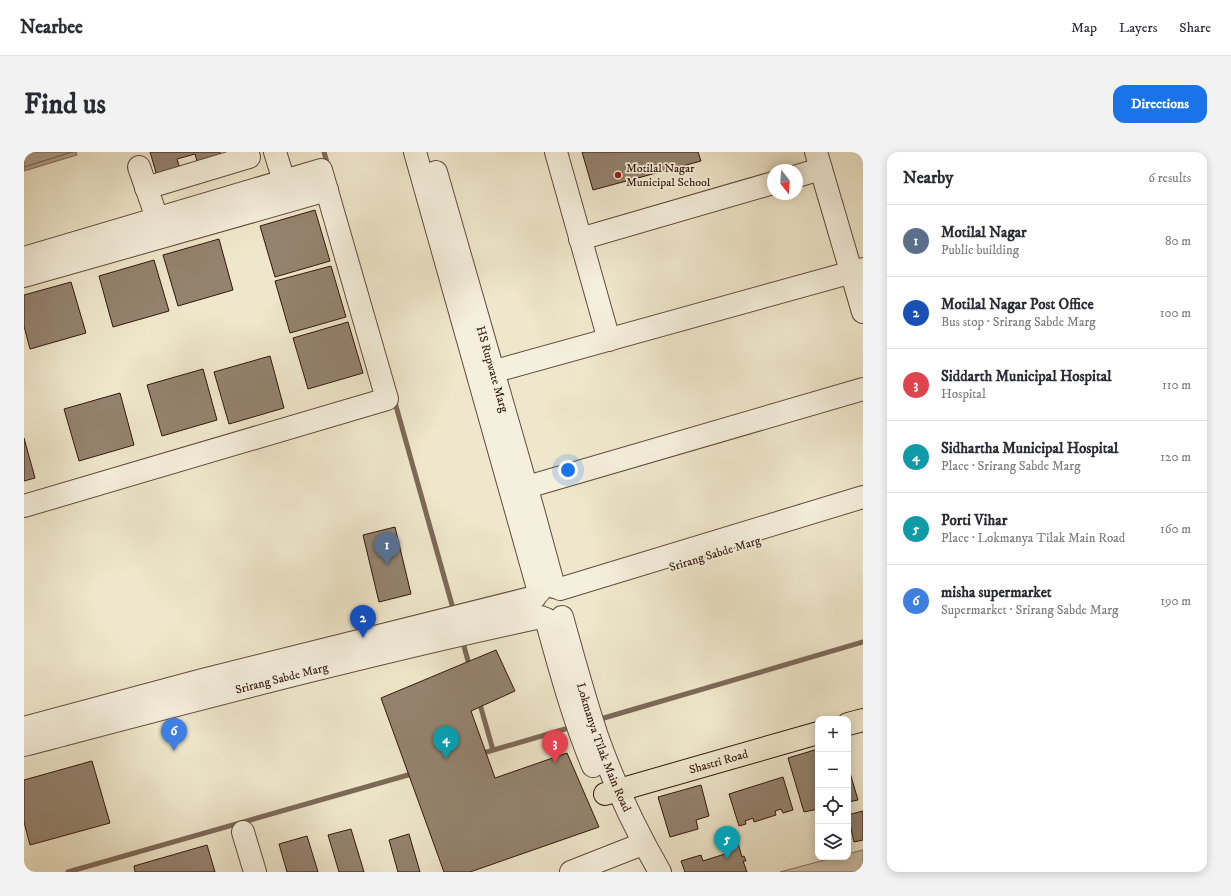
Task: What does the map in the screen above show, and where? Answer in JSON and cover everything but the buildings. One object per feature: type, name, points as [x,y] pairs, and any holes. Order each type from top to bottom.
[{"type":"main road","points":[[851,723],[863,720]]},
{"type":"main road","name":"Shastri Road","points":[[611,792],[815,734]]},
{"type":"street","points":[[275,152],[284,181]]},
{"type":"street","points":[[415,152],[486,374],[525,512]]},
{"type":"street","name":"HS Rupwate Marg","points":[[430,152],[486,374],[527,487],[525,512],[550,602]]},
{"type":"street","points":[[556,152],[608,340]]},
{"type":"street","points":[[146,188],[248,155],[258,188]]},
{"type":"street","points":[[803,172],[819,161],[857,271],[863,312]]},
{"type":"street","points":[[139,167],[157,218]]},
{"type":"street","points":[[24,258],[92,247],[232,206],[258,188],[321,170],[386,398],[24,506]]},
{"type":"street","points":[[580,239],[767,185]]},
{"type":"street","points":[[24,276],[157,218],[327,190]]},
{"type":"street","points":[[486,374],[857,271]]},
{"type":"street","points":[[527,487],[863,389]]},
{"type":"street","points":[[612,579],[863,498]]},
{"type":"street","name":"Srirang Sabde Marg","points":[[24,745],[144,705],[550,602],[612,579],[863,510]]},
{"type":"street","name":"Lokmanya Tilak Main Road","points":[[550,602],[590,739],[611,792],[638,846],[647,872]]},
{"type":"street","points":[[24,728],[144,705]]},
{"type":"street","points":[[243,832],[255,872]]},
{"type":"street","points":[[571,872],[638,846]]},
{"type":"street","name":"Lokmanya Tilak Main Road","points":[[638,846],[660,872]]},
{"type":"shaded area","points":[[863,850],[863,871],[780,872],[825,860],[851,860],[851,853]]},
{"type":"water","points":[[24,152],[76,152],[77,155],[24,171]]},
{"type":"waterway","points":[[324,152],[328,166]]},
{"type":"waterway","points":[[394,399],[454,612]]},
{"type":"waterway","points":[[462,639],[470,668]]},
{"type":"waterway","points":[[597,720],[863,642]]},
{"type":"waterway","points":[[479,701],[493,750]]},
{"type":"waterway","points":[[480,754],[572,727]]},
{"type":"waterway","points":[[68,872],[415,773]]},
{"type":"place","name":"Motilal Nagar Municipal School","points":[[618,175]]},
{"type":"place","name":"Motilal Nagar","points":[[387,565]]},
{"type":"place","name":"Motilal Nagar Post Office","points":[[363,638]]},
{"type":"place","name":"misha supermarket","points":[[174,751]]},
{"type":"place","name":"Sidhartha Municipal Hospital","points":[[446,759]]},
{"type":"place","name":"Siddarth Municipal Hospital","points":[[555,763]]},
{"type":"place","name":"Porti Vihar","points":[[727,859]]}]
